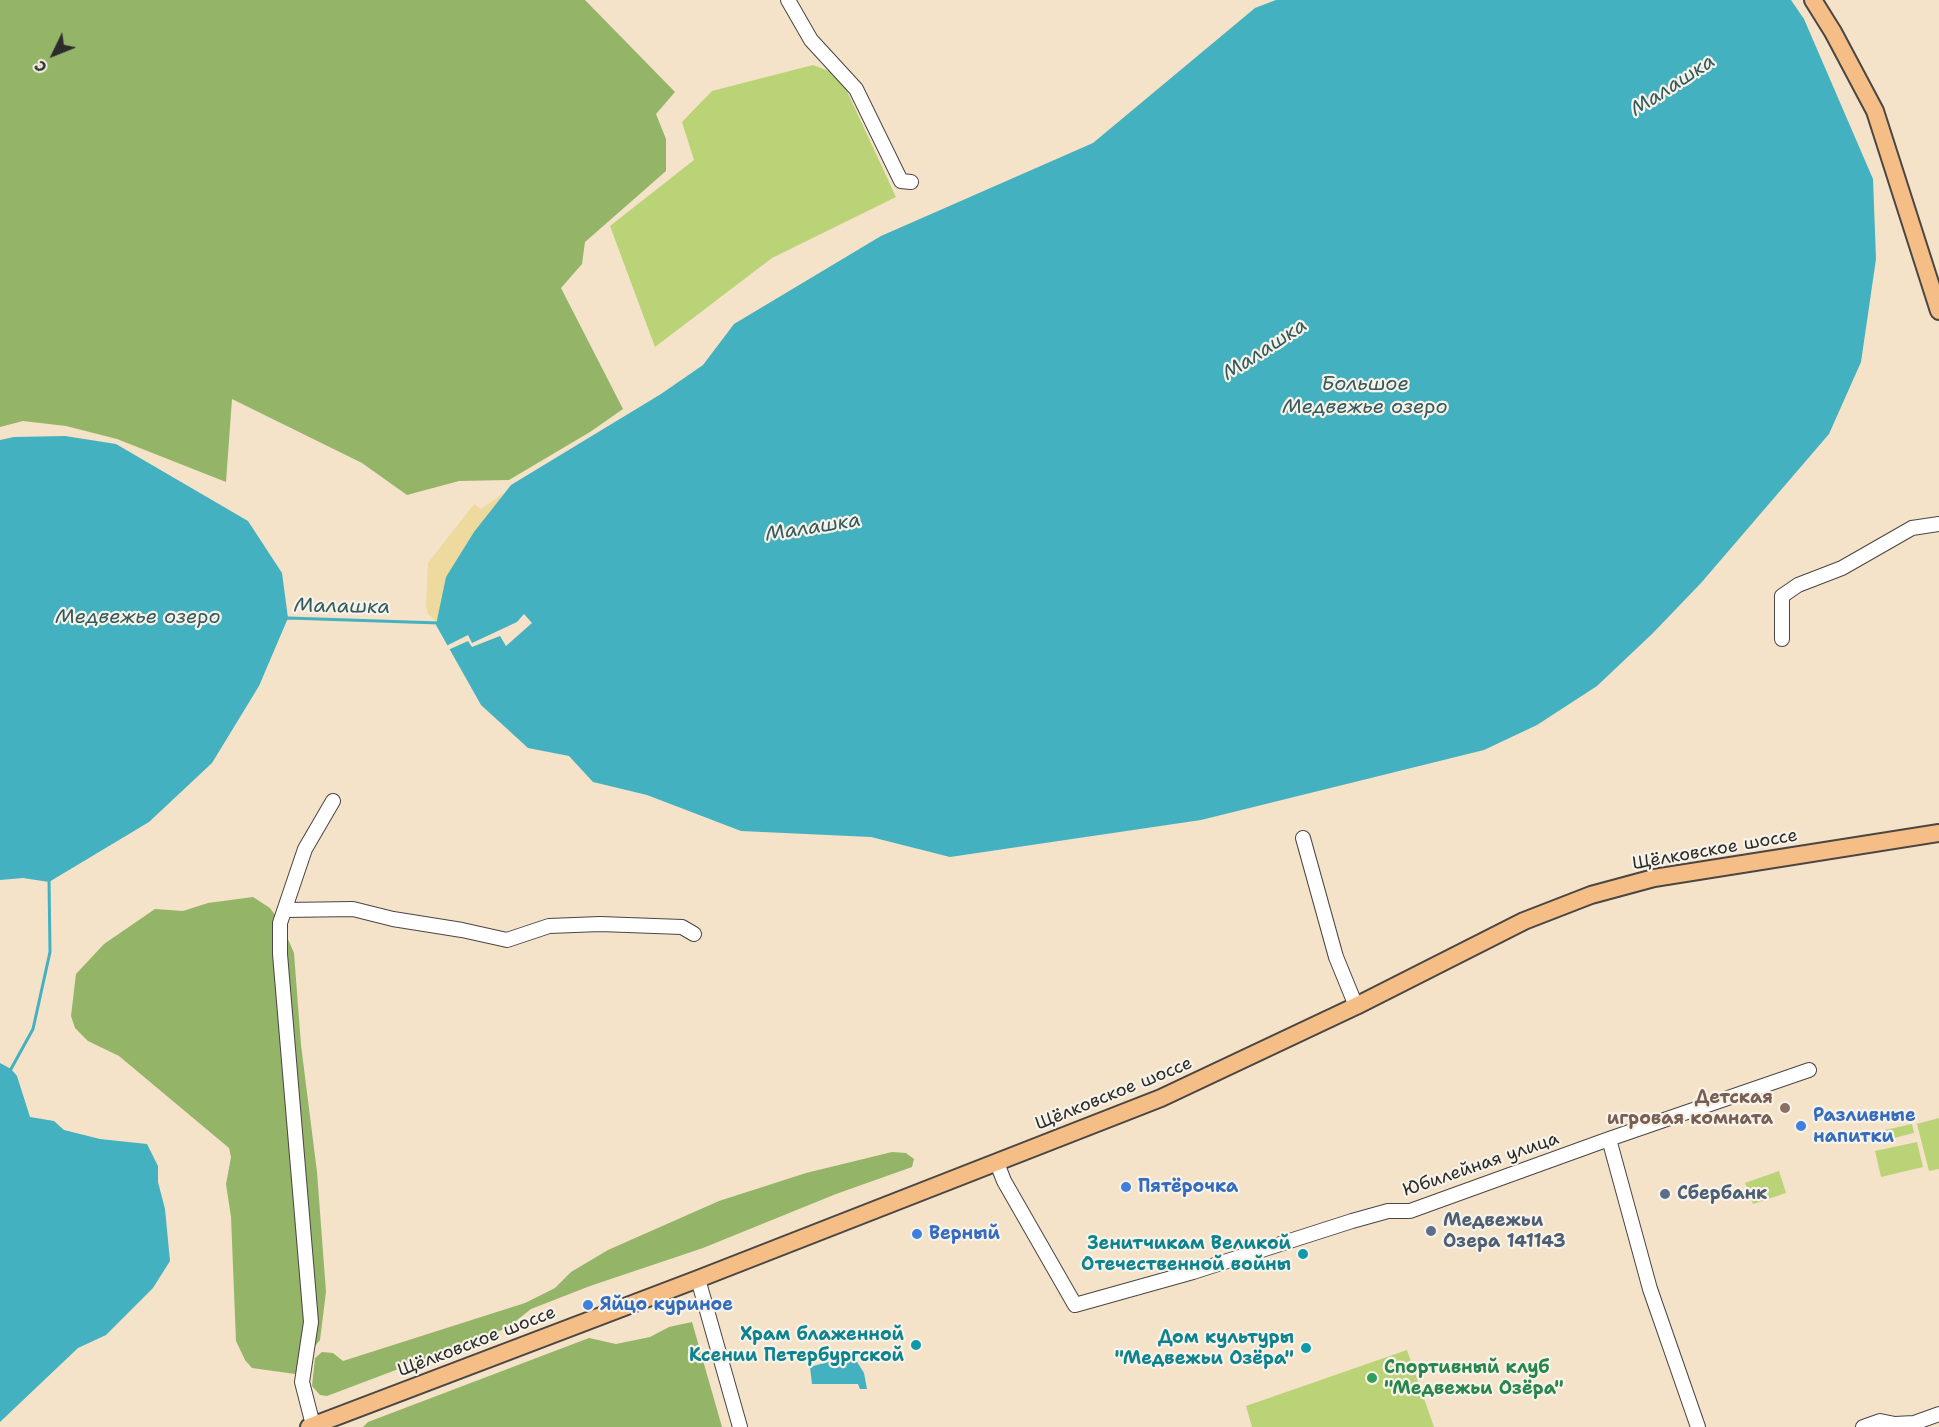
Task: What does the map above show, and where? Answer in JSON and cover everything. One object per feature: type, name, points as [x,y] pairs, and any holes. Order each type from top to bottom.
[{"type":"main road","points":[[1813,0],[1833,32],[1875,111],[1939,311]]},
{"type":"main road","name":"Щёлковское шоссе","points":[[311,1426],[698,1279],[1161,1098],[1356,1006],[1524,921],[1591,895],[1654,878],[1939,833]]},
{"type":"street","points":[[788,0],[811,40],[856,89],[901,181],[910,182]]},
{"type":"street","points":[[1782,639],[1782,596],[1798,585],[1842,568],[1912,528],[1939,524]]},
{"type":"street","points":[[311,1426],[302,1382],[311,1322],[280,954],[280,923],[305,849],[333,801]]},
{"type":"street","points":[[1304,838],[1336,957],[1356,1006]]},
{"type":"street","points":[[286,910],[353,909],[393,920],[462,930],[507,940],[549,926],[590,924],[682,927],[694,934]]},
{"type":"street","name":"Юбилейная улица","points":[[997,1163],[1004,1181],[1075,1305],[1193,1272],[1361,1218],[1388,1211],[1410,1211],[1809,1070]]},
{"type":"street","points":[[1609,1139],[1650,1289],[1698,1427]]},
{"type":"street","points":[[698,1279],[740,1427]]},
{"type":"street","points":[[1863,1427],[1880,1421],[1894,1424],[1914,1423],[1939,1414]]},
{"type":"green space","points":[[0,0],[585,0],[675,92],[656,114],[666,139],[666,171],[585,242],[582,264],[561,288],[623,409],[590,432],[509,480],[459,481],[407,495],[362,463],[232,399],[226,482],[117,439],[66,426],[23,421],[0,427]]},
{"type":"green space","points":[[813,65],[834,73],[845,87],[896,197],[772,258],[655,347],[610,226],[694,160],[682,122],[712,91]]},
{"type":"green space","points":[[253,897],[270,908],[281,923],[294,953],[301,1045],[317,1172],[326,1292],[320,1340],[303,1367],[295,1374],[252,1368],[245,1360],[236,1341],[231,1217],[226,1184],[231,1157],[229,1148],[119,1056],[88,1041],[75,1028],[71,1016],[76,974],[104,944],[155,909],[183,911],[208,903]]},
{"type":"green space","points":[[1939,1118],[1939,1169],[1929,1171],[1917,1124]]},
{"type":"green space","points":[[1912,1124],[1914,1133],[1874,1143],[1871,1133]]},
{"type":"green space","points":[[1917,1142],[1923,1167],[1881,1177],[1875,1151]]},
{"type":"green space","points":[[892,1152],[906,1153],[914,1159],[912,1167],[836,1194],[703,1248],[590,1286],[531,1309],[507,1328],[327,1396],[320,1395],[312,1386],[315,1358],[322,1352],[333,1353],[343,1361],[525,1303],[555,1288],[571,1272],[608,1250],[719,1201],[806,1173]]},
{"type":"green space","points":[[1779,1171],[1786,1193],[1753,1204],[1745,1183]]},
{"type":"green space","points":[[692,1322],[722,1427],[363,1427],[368,1422],[589,1338],[616,1344],[650,1337],[669,1327]]},
{"type":"green space","name":"Спортивный клуб \"Медвежьи Озёра\"","points":[[1407,1350],[1434,1427],[1252,1427],[1246,1406]]},
{"type":"sand","points":[[505,492],[474,537],[439,624],[428,614],[426,606],[428,563],[474,504],[481,509]]},
{"type":"water","name":"Большое Медвежье озеро","points":[[1276,0],[1791,0],[1804,19],[1873,179],[1876,259],[1861,362],[1829,434],[1701,583],[1597,686],[1537,725],[1484,750],[1201,820],[950,857],[871,837],[741,831],[647,795],[593,782],[569,756],[528,748],[481,705],[436,625],[446,577],[474,532],[511,485],[661,394],[703,365],[734,324],[881,236],[1093,143],[1255,8]]},
{"type":"water","name":"Медвежье озеро","points":[[65,436],[116,444],[248,521],[282,573],[288,618],[259,686],[212,763],[149,822],[49,882],[23,878],[0,880],[0,440],[14,437]]},
{"type":"water","points":[[0,1063],[11,1069],[17,1076],[30,1117],[54,1121],[64,1130],[100,1139],[147,1144],[158,1166],[158,1182],[165,1209],[170,1261],[153,1288],[106,1335],[78,1348],[0,1422]]},
{"type":"water","points":[[856,1360],[864,1373],[867,1389],[860,1389],[858,1384],[812,1384],[810,1367],[831,1361]]},
{"type":"pier","points":[[524,614],[532,623],[506,646],[500,636],[472,647],[468,641],[448,650],[450,657],[441,640],[446,646],[468,635],[472,643],[517,622]]},
{"type":"waterway","name":"Малашка","points":[[284,620],[288,618],[439,623]]},
{"type":"waterway","name":"Малашка","points":[[11,1069],[33,1029],[50,952],[49,880]]},
{"type":"place","name":"Детская игровая комната","points":[[1785,1108]]},
{"type":"place","name":"Разливные напитки","points":[[1801,1126]]},
{"type":"place","name":"Пятёрочка","points":[[1126,1187]]},
{"type":"place","name":"Сбербанк","points":[[1665,1194]]},
{"type":"place","name":"Медвежьи Озера 141143","points":[[1431,1231]]},
{"type":"place","name":"Верный","points":[[917,1234]]},
{"type":"place","name":"Зенитчикам Великой Отечественной войны","points":[[1303,1254]]},
{"type":"place","name":"Яйцо куриное","points":[[588,1305]]},
{"type":"place","name":"Храм блаженной Ксении Петербургской","points":[[916,1345]]},
{"type":"place","name":"Дом культуры \"Медвежьи Озёра\"","points":[[1306,1348]]},
{"type":"place","name":"Спортивный клуб \"Медвежьи Озёра\"","points":[[1372,1378]]}]
